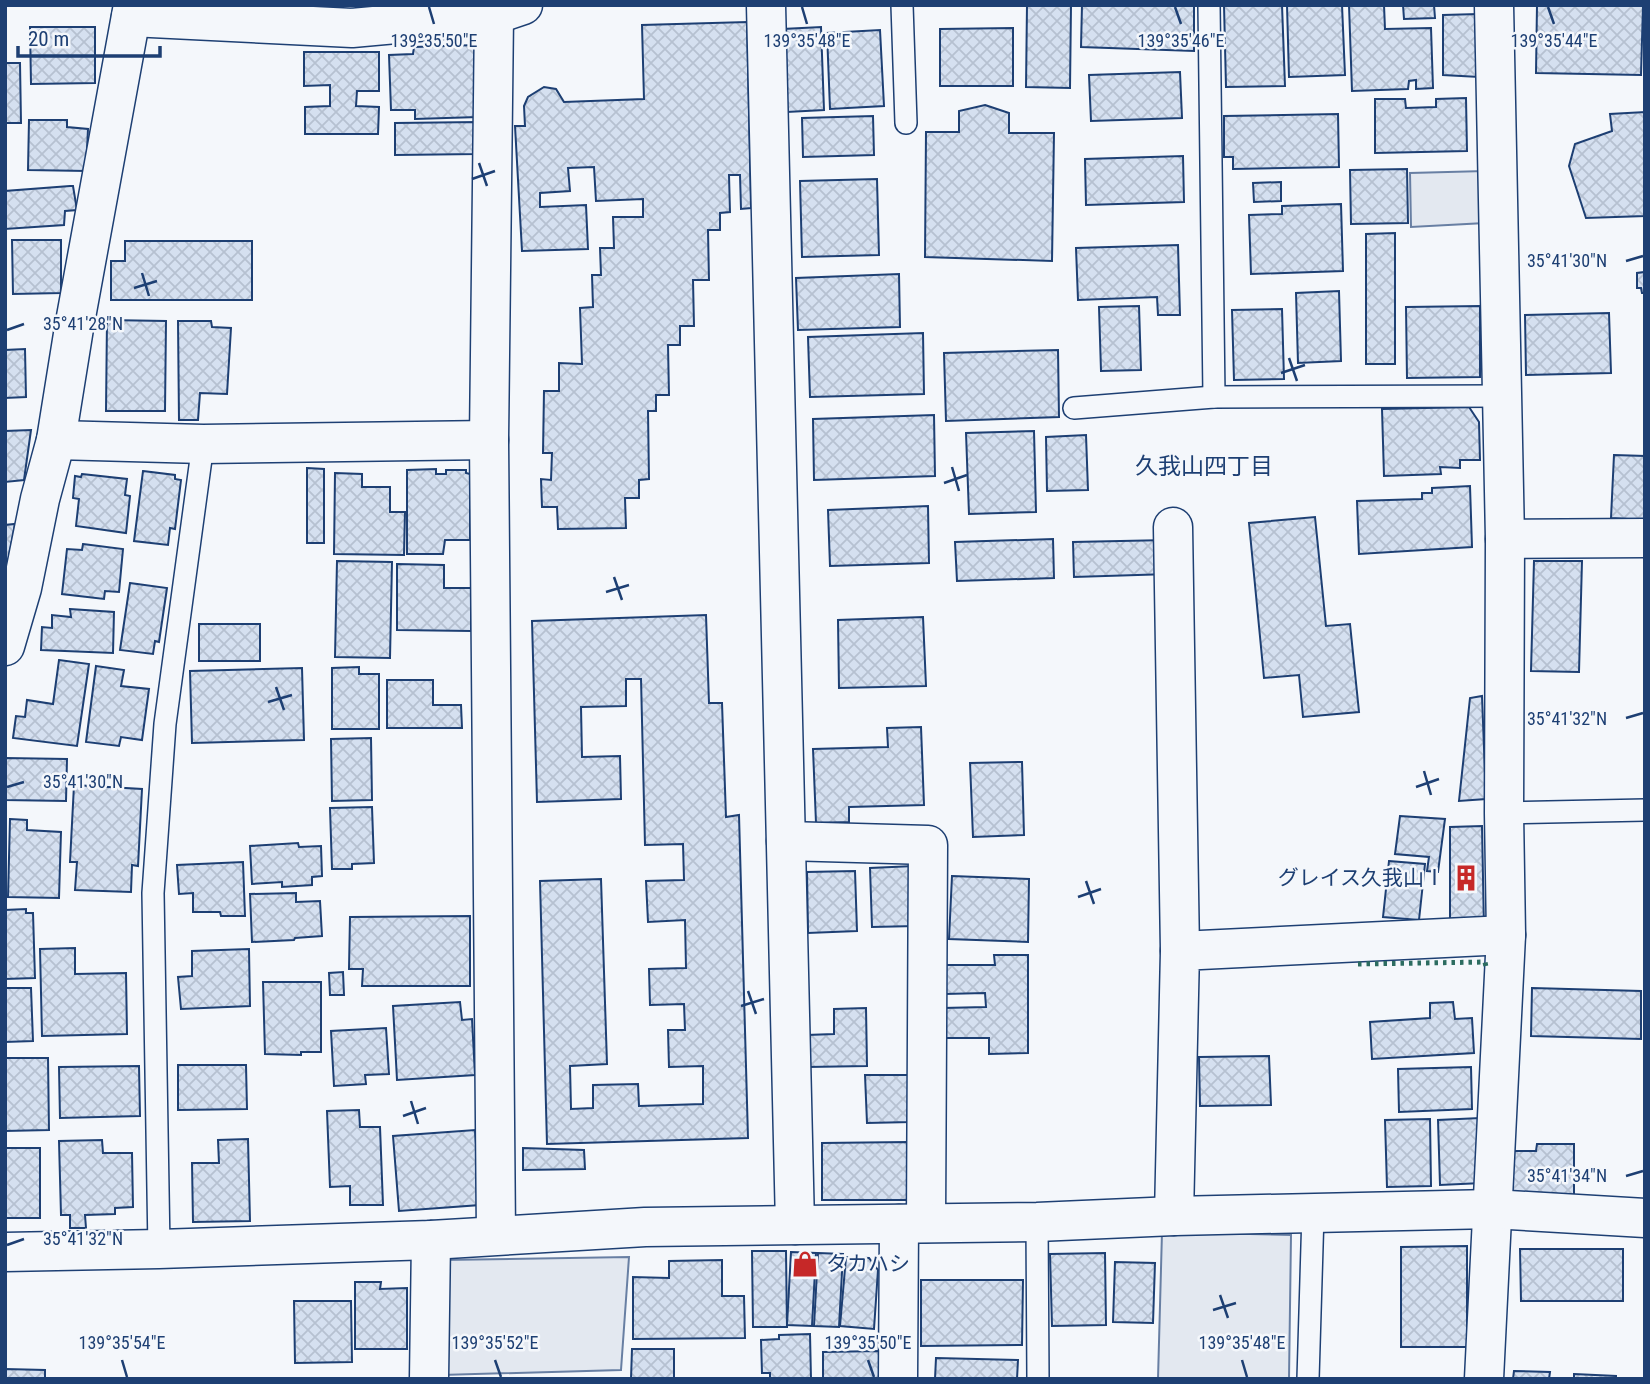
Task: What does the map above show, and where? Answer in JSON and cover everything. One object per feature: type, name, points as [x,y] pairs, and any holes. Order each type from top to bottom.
[{"type":"street","points":[[766,5],[795,1225]]},
{"type":"street","points":[[1484,1379],[1506,935],[1505,539],[1494,5]]},
{"type":"street","points":[[5,646],[22,588],[23,500],[56,440],[132,11],[352,28],[509,10],[489,440],[496,1235]]},
{"type":"street","points":[[56,440],[203,444],[489,440]]},
{"type":"street","points":[[1173,527],[1180,951],[1174,1216]]},
{"type":"street","points":[[1505,539],[1645,538]]},
{"type":"street","points":[[786,841],[928,845],[913,1224],[898,1379]]},
{"type":"street","points":[[1180,951],[1506,935]]},
{"type":"street","points":[[5,1252],[430,1240],[645,1227],[1037,1222],[1492,1209],[1645,1218]]},
{"type":"street","points":[[429,1379],[430,1240]]},
{"type":"lane","points":[[902,5],[906,123]]},
{"type":"lane","points":[[1209,5],[1214,397]]},
{"type":"lane","points":[[1074,408],[1214,397],[1503,396]]},
{"type":"lane","points":[[159,1249],[152,893],[166,724],[203,444]]},
{"type":"lane","points":[[1504,813],[1645,810]]},
{"type":"lane","points":[[1308,1379],[1312,1213]]},
{"type":"lane","points":[[1037,1222],[1038,1379]]},
{"type":"shaded area","points":[[1485,171],[1485,223],[1411,227],[1410,173]]},
{"type":"shaded area","points":[[1162,1232],[1291,1235],[1289,1379],[1158,1379]]},
{"type":"shaded area","points":[[629,1257],[621,1370],[441,1375],[442,1260]]},
{"type":"building","points":[[1027,5],[1071,5],[1070,88],[1026,87]]},
{"type":"building","points":[[1082,5],[1194,5],[1194,51],[1081,47]]},
{"type":"building","points":[[1224,5],[1282,5],[1285,86],[1226,87]]},
{"type":"building","points":[[1287,5],[1342,5],[1345,75],[1289,77]]},
{"type":"building","points":[[1349,5],[1384,5],[1385,29],[1431,28],[1433,88],[1416,89],[1416,80],[1409,81],[1408,89],[1352,91]]},
{"type":"building","points":[[1403,5],[1434,5],[1435,18],[1404,19]]},
{"type":"building","points":[[1537,5],[1643,6],[1641,75],[1536,73]]},
{"type":"building","points":[[1478,14],[1479,77],[1443,75],[1443,15]]},
{"type":"building","points":[[747,22],[751,208],[741,209],[740,175],[729,175],[730,212],[720,213],[720,230],[708,230],[709,280],[693,280],[694,326],[680,326],[680,345],[668,345],[669,395],[656,395],[656,411],[648,411],[649,479],[639,480],[639,498],[625,498],[626,528],[558,529],[557,507],[542,507],[541,479],[551,480],[552,453],[543,453],[544,391],[559,391],[559,363],[582,364],[580,308],[593,307],[592,275],[601,275],[600,248],[614,248],[613,217],[643,217],[643,199],[596,201],[594,167],[568,168],[570,191],[540,193],[540,207],[586,205],[588,249],[522,251],[515,126],[525,126],[524,106],[528,97],[544,87],[556,89],[564,102],[644,99],[642,25]]},
{"type":"building","points":[[30,27],[95,27],[95,83],[31,84]]},
{"type":"building","points":[[821,27],[824,110],[787,112],[783,29]]},
{"type":"building","points":[[1013,28],[1013,86],[940,86],[940,29]]},
{"type":"building","points":[[880,30],[884,106],[830,109],[827,33]]},
{"type":"building","points":[[476,45],[478,117],[415,119],[415,110],[391,110],[389,55],[413,54],[414,47]]},
{"type":"building","points":[[304,52],[379,52],[379,91],[357,91],[356,106],[379,107],[378,134],[305,134],[305,107],[330,106],[330,85],[304,86]]},
{"type":"building","points":[[5,63],[20,63],[21,123],[5,123]]},
{"type":"building","points":[[1180,72],[1182,118],[1091,121],[1089,75]]},
{"type":"building","points":[[1466,98],[1467,151],[1375,153],[1375,99],[1405,99],[1406,108],[1436,107],[1436,99]]},
{"type":"building","points":[[985,105],[1009,113],[1009,133],[1054,133],[1052,261],[925,257],[926,132],[959,132],[959,111]]},
{"type":"building","points":[[1645,112],[1645,216],[1586,218],[1569,166],[1575,144],[1612,131],[1610,114]]},
{"type":"building","points":[[1338,114],[1339,167],[1233,169],[1233,157],[1224,157],[1224,116]]},
{"type":"building","points":[[873,116],[874,155],[803,157],[802,118]]},
{"type":"building","points":[[29,120],[67,120],[67,127],[88,129],[86,171],[28,170]]},
{"type":"building","points":[[478,122],[478,154],[395,155],[395,123]]},
{"type":"building","points":[[1183,156],[1184,202],[1086,205],[1085,159]]},
{"type":"building","points":[[1407,169],[1408,223],[1351,224],[1350,170]]},
{"type":"building","points":[[877,179],[879,255],[802,257],[800,181]]},
{"type":"building","points":[[1281,182],[1281,201],[1254,202],[1253,183]]},
{"type":"building","points":[[73,186],[77,210],[65,211],[64,225],[5,229],[5,191]]},
{"type":"building","points":[[1341,204],[1343,271],[1251,274],[1249,215],[1282,214],[1282,206]]},
{"type":"building","points":[[1395,233],[1395,364],[1366,364],[1366,234]]},
{"type":"building","points":[[12,240],[61,240],[61,293],[13,294]]},
{"type":"building","points":[[125,241],[252,241],[252,300],[111,300],[111,261],[125,261]]},
{"type":"building","points":[[1178,245],[1180,315],[1158,315],[1157,297],[1078,300],[1076,248]]},
{"type":"building","points":[[1645,272],[1645,293],[1642,293],[1641,288],[1637,288],[1637,273]]},
{"type":"building","points":[[899,274],[900,327],[798,330],[796,278]]},
{"type":"building","points":[[1339,291],[1341,361],[1298,363],[1296,293]]},
{"type":"building","points":[[1139,306],[1141,370],[1101,371],[1099,307]]},
{"type":"building","points":[[1480,306],[1480,377],[1407,378],[1406,307]]},
{"type":"building","points":[[1282,309],[1284,379],[1234,380],[1232,310]]},
{"type":"building","points":[[1609,313],[1611,373],[1526,375],[1525,315]]},
{"type":"building","points":[[107,320],[166,321],[165,411],[106,411]]},
{"type":"building","points":[[178,321],[211,321],[212,327],[231,328],[227,394],[200,393],[198,420],[179,420]]},
{"type":"building","points":[[923,333],[924,394],[810,397],[808,337]]},
{"type":"building","points":[[25,349],[26,397],[5,398],[5,350]]},
{"type":"building","points":[[1058,350],[1059,417],[946,421],[944,353]]},
{"type":"building","points":[[1469,407],[1479,422],[1480,460],[1460,460],[1460,468],[1440,467],[1441,474],[1384,476],[1382,409]]},
{"type":"building","points":[[934,415],[935,476],[814,480],[813,419]]},
{"type":"building","points":[[31,430],[24,480],[5,482],[5,431]]},
{"type":"building","points":[[1034,431],[1036,512],[969,514],[966,433]]},
{"type":"building","points":[[1086,435],[1088,490],[1047,491],[1046,437]]},
{"type":"building","points":[[1614,455],[1645,456],[1645,520],[1611,518]]},
{"type":"building","points":[[307,468],[324,469],[324,543],[307,543]]},
{"type":"building","points":[[436,469],[436,474],[446,474],[446,470],[466,470],[466,473],[470,474],[470,540],[445,540],[443,554],[407,554],[407,470]]},
{"type":"building","points":[[143,471],[175,475],[175,479],[181,480],[175,529],[170,528],[168,545],[134,541]]},
{"type":"building","points":[[335,473],[362,474],[362,487],[390,487],[390,512],[405,512],[404,555],[334,554]]},
{"type":"building","points":[[82,474],[127,479],[125,495],[130,496],[126,533],[76,526],[79,499],[73,498],[75,476],[81,477]]},
{"type":"building","points":[[1470,486],[1472,547],[1359,554],[1357,501],[1422,499],[1422,493],[1432,493],[1432,488]]},
{"type":"building","points":[[928,506],[929,563],[830,566],[828,510]]},
{"type":"building","points":[[1315,517],[1326,626],[1350,624],[1359,712],[1303,717],[1299,675],[1264,678],[1249,523]]},
{"type":"building","points":[[15,524],[5,579],[5,525]]},
{"type":"building","points":[[1053,539],[1054,578],[957,581],[955,542]]},
{"type":"building","points":[[1168,540],[1169,574],[1074,577],[1073,542]]},
{"type":"building","points":[[83,544],[123,549],[119,592],[105,591],[104,599],[62,594],[67,549],[82,550]]},
{"type":"building","points":[[337,561],[392,562],[390,658],[335,657]]},
{"type":"building","points":[[1534,561],[1582,561],[1579,672],[1531,671]]},
{"type":"building","points":[[397,564],[444,565],[444,588],[471,588],[471,631],[397,630]]},
{"type":"building","points":[[130,583],[167,588],[159,642],[155,641],[153,654],[120,650]]},
{"type":"building","points":[[70,609],[114,612],[113,653],[41,650],[42,627],[52,628],[52,615],[71,617]]},
{"type":"building","points":[[706,615],[709,703],[722,703],[726,817],[739,815],[748,1138],[547,1144],[540,881],[601,879],[607,1064],[570,1066],[571,1109],[593,1108],[593,1085],[638,1084],[639,1106],[703,1104],[703,1066],[669,1067],[668,1030],[685,1030],[684,1004],[650,1005],[649,969],[686,968],[685,920],[648,922],[646,881],[684,880],[683,844],[645,845],[641,679],[626,679],[626,706],[581,707],[582,757],[620,756],[621,799],[537,802],[532,621]]},
{"type":"building","points":[[923,617],[926,686],[839,688],[838,620]]},
{"type":"building","points":[[199,624],[260,624],[260,661],[199,661]]},
{"type":"building","points":[[59,660],[89,664],[77,746],[13,738],[16,716],[25,717],[27,700],[53,704]]},
{"type":"building","points":[[96,666],[124,670],[121,686],[149,689],[142,740],[121,737],[119,746],[86,742]]},
{"type":"building","points":[[359,667],[359,674],[379,674],[379,729],[332,729],[332,668]]},
{"type":"building","points":[[302,668],[304,740],[192,743],[190,671]]},
{"type":"building","points":[[387,680],[433,680],[433,705],[461,705],[462,728],[387,728]]},
{"type":"building","points":[[1482,696],[1486,799],[1459,801],[1470,698]]},
{"type":"building","points":[[921,727],[924,805],[849,807],[849,822],[816,823],[813,749],[888,747],[887,728]]},
{"type":"building","points":[[371,738],[372,800],[332,801],[331,739]]},
{"type":"building","points":[[5,758],[67,759],[66,801],[5,800]]},
{"type":"building","points":[[1022,762],[1024,835],[973,837],[970,763]]},
{"type":"building","points":[[74,785],[142,789],[138,866],[132,865],[131,892],[75,890],[77,862],[70,862]]},
{"type":"building","points":[[372,807],[374,863],[352,864],[352,869],[332,869],[330,808]]},
{"type":"building","points":[[1400,816],[1445,819],[1438,872],[1427,871],[1429,857],[1395,854]]},
{"type":"building","points":[[10,819],[27,820],[27,830],[61,832],[59,898],[8,897]]},
{"type":"building","name":"グレイス久我山Ⅰ","points":[[1482,826],[1484,929],[1450,929],[1450,827]]},
{"type":"building","points":[[298,843],[299,847],[321,846],[322,876],[312,877],[312,885],[282,887],[282,882],[252,884],[250,846]]},
{"type":"building","points":[[1389,861],[1425,864],[1419,920],[1383,917]]},
{"type":"building","points":[[243,862],[245,916],[193,912],[193,893],[179,894],[177,865]]},
{"type":"building","points":[[914,866],[916,926],[872,927],[870,868]]},
{"type":"building","points":[[855,871],[857,931],[808,933],[807,872]]},
{"type":"building","points":[[952,876],[1029,879],[1028,942],[949,939]]},
{"type":"building","points":[[296,893],[296,902],[320,901],[322,936],[252,942],[250,894]]},
{"type":"building","points":[[26,909],[26,913],[33,913],[35,978],[5,979],[5,910]]},
{"type":"building","points":[[470,916],[470,986],[362,986],[363,969],[349,969],[350,917]]},
{"type":"building","points":[[75,948],[75,974],[126,973],[127,1034],[42,1036],[40,949]]},
{"type":"building","points":[[249,949],[250,1006],[181,1009],[178,977],[192,976],[192,951]]},
{"type":"building","points":[[994,955],[1028,955],[1028,1053],[989,1054],[989,1038],[943,1038],[943,1008],[986,1007],[985,993],[945,994],[945,965],[995,965]]},
{"type":"building","points":[[343,972],[344,995],[330,995],[329,973]]},
{"type":"building","points":[[263,982],[321,982],[321,1052],[301,1052],[301,1055],[265,1054]]},
{"type":"building","points":[[5,988],[31,988],[33,1041],[5,1042]]},
{"type":"building","points":[[1532,988],[1641,991],[1641,1039],[1531,1036]]},
{"type":"building","points":[[460,1002],[462,1020],[472,1019],[475,1075],[397,1080],[393,1006]]},
{"type":"building","points":[[1453,1002],[1455,1019],[1472,1018],[1474,1053],[1372,1059],[1370,1022],[1430,1018],[1430,1003]]},
{"type":"building","points":[[866,1008],[867,1066],[808,1067],[807,1035],[834,1034],[834,1009]]},
{"type":"building","points":[[386,1028],[389,1074],[365,1075],[366,1084],[334,1086],[331,1031]]},
{"type":"building","points":[[1269,1056],[1271,1105],[1200,1106],[1199,1057]]},
{"type":"building","points":[[5,1058],[48,1058],[49,1130],[5,1131]]},
{"type":"building","points":[[178,1065],[246,1065],[247,1109],[178,1110]]},
{"type":"building","points":[[139,1066],[140,1116],[60,1118],[59,1067]]},
{"type":"building","points":[[1471,1067],[1472,1109],[1399,1112],[1398,1069]]},
{"type":"building","points":[[865,1075],[910,1075],[911,1122],[867,1123]]},
{"type":"building","points":[[359,1110],[360,1127],[380,1127],[383,1205],[350,1205],[350,1186],[330,1187],[327,1111]]},
{"type":"building","points":[[1480,1118],[1482,1183],[1440,1185],[1438,1120]]},
{"type":"building","points":[[1430,1119],[1431,1186],[1387,1187],[1385,1120]]},
{"type":"building","points":[[475,1130],[480,1205],[399,1211],[393,1136]]},
{"type":"building","points":[[248,1139],[250,1221],[193,1222],[192,1163],[219,1163],[218,1140]]},
{"type":"building","points":[[102,1140],[103,1153],[132,1153],[133,1207],[115,1208],[115,1214],[85,1215],[86,1228],[70,1228],[70,1215],[61,1215],[59,1141]]},
{"type":"building","points":[[907,1142],[907,1200],[822,1200],[822,1143]]},
{"type":"building","points":[[1537,1144],[1574,1144],[1574,1200],[1512,1199],[1512,1151],[1536,1151]]},
{"type":"building","points":[[5,1148],[40,1148],[40,1218],[5,1218]]},
{"type":"building","points":[[523,1148],[584,1150],[585,1169],[523,1170]]},
{"type":"building","points":[[1467,1246],[1467,1347],[1401,1347],[1401,1247]]},
{"type":"building","points":[[1520,1249],[1623,1249],[1623,1301],[1521,1301]]},
{"type":"building","points":[[752,1251],[786,1251],[787,1327],[753,1327]]},
{"type":"building","points":[[791,1252],[816,1253],[812,1326],[787,1325]]},
{"type":"building","points":[[818,1253],[843,1254],[839,1327],[814,1326]]},
{"type":"building","points":[[1105,1253],[1106,1325],[1052,1326],[1050,1254]]},
{"type":"building","points":[[846,1257],[869,1258],[878,1270],[874,1329],[840,1326]]},
{"type":"building","points":[[722,1260],[722,1296],[744,1296],[745,1338],[633,1339],[633,1277],[669,1278],[669,1261]]},
{"type":"building","points":[[1115,1262],[1155,1263],[1153,1323],[1113,1322]]},
{"type":"building","points":[[921,1280],[1023,1280],[1022,1345],[921,1346]]},
{"type":"building","points":[[355,1282],[381,1282],[380,1289],[407,1288],[407,1349],[355,1349]]},
{"type":"building","points":[[294,1301],[351,1301],[352,1362],[295,1363]]},
{"type":"building","points":[[810,1334],[811,1379],[770,1379],[770,1373],[762,1373],[761,1340],[779,1339],[779,1335]]},
{"type":"building","points":[[632,1349],[674,1349],[674,1379],[631,1379]]},
{"type":"building","points":[[880,1351],[881,1379],[823,1379],[823,1352]]},
{"type":"building","points":[[936,1358],[1018,1360],[1017,1379],[935,1379]]},
{"type":"building","points":[[5,1369],[45,1370],[45,1379],[5,1379]]},
{"type":"building","points":[[1514,1371],[1550,1372],[1549,1379],[1513,1379]]},
{"type":"building","points":[[1574,1374],[1616,1376],[1616,1379],[1574,1379]]},
{"type":"hedge","points":[[1358,964],[1485,962],[1486,967]]},
{"type":"place","name":"グレイス久我山Ⅰ","points":[[1466,878]]},
{"type":"place","name":"タカハシ","points":[[805,1264]]},
{"type":"district","name":"久我山四丁目","points":[[1204,466]]}]
